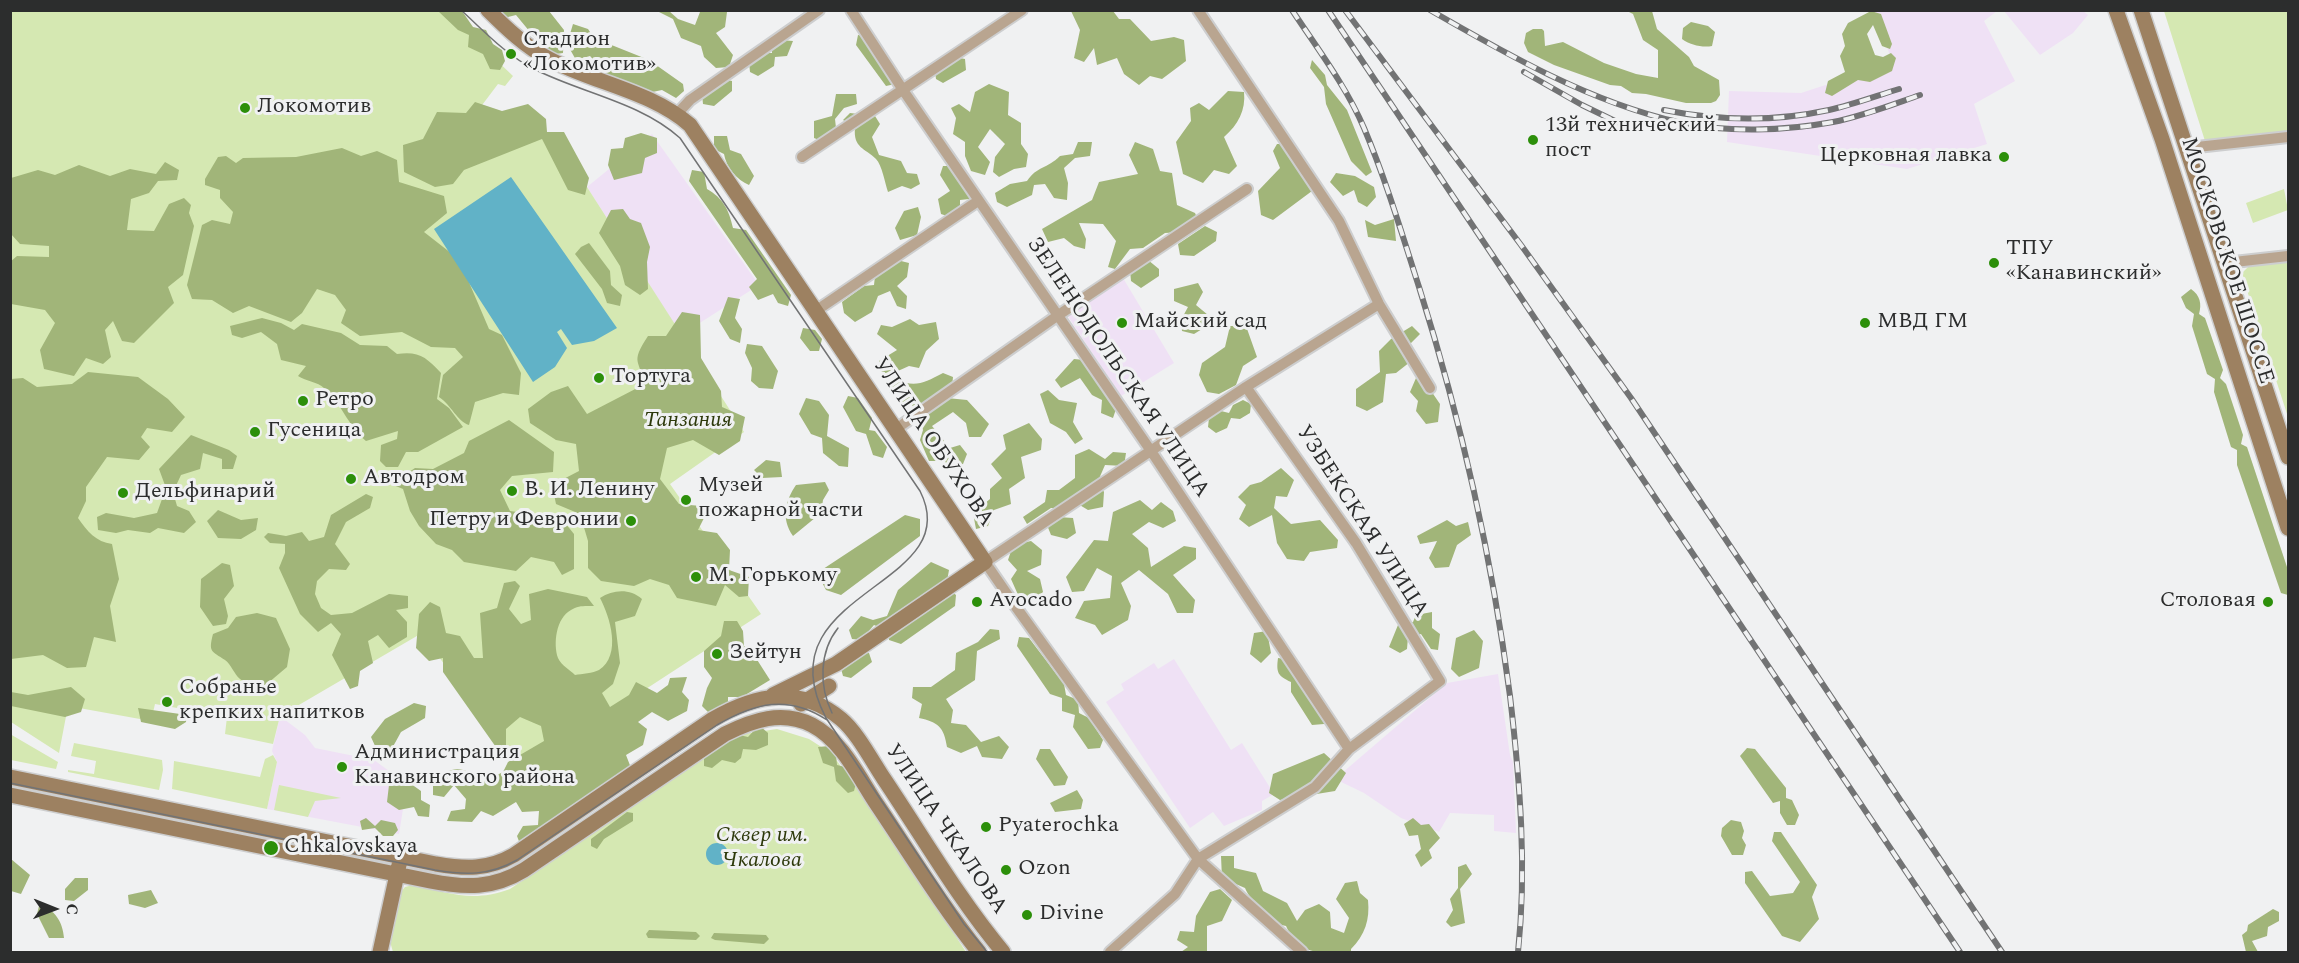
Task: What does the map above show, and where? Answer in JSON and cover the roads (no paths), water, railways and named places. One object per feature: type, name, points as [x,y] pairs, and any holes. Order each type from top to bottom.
[{"type":"main road","name":"УЛИЦА ОБУХОВА","points":[[488,10],[510,32],[548,59],[658,104],[677,114],[690,125],[986,562]]},
{"type":"main road","name":"МОСКОВСКОЕ ШОССЕ","points":[[2116,10],[2162,139],[2289,528]]},
{"type":"main road","name":"МОСКОВСКОЕ ШОССЕ","points":[[2141,10],[2289,457]]},
{"type":"main road","points":[[10,777],[401,857],[468,868],[490,866],[503,861],[713,719],[735,706],[769,696],[836,664],[986,562]]},
{"type":"main road","points":[[768,718],[808,701],[829,686],[836,664]]},
{"type":"main road","points":[[10,795],[457,886],[485,886],[512,878],[725,734],[756,720],[768,718],[791,718],[810,724],[807,678]]},
{"type":"main road","name":"УЛИЦА ЧКАЛОВА","points":[[829,686],[833,703],[848,726],[975,916],[1003,952]]},
{"type":"main road","points":[[769,696],[808,701],[848,726]]},
{"type":"main road","name":"УЛИЦА ЧКАЛОВА","points":[[810,724],[837,744],[949,912],[979,952]]},
{"type":"main road","points":[[160,825],[164,808]]},
{"type":"main road","points":[[191,832],[195,815]]},
{"type":"main road","points":[[380,952],[401,857]]},
{"type":"street","points":[[677,114],[690,100],[819,10]]},
{"type":"street","name":"ЗЕЛЕНОДОЛЬСКАЯ УЛИЦА","points":[[851,10],[978,201],[1151,451],[1349,749]]},
{"type":"street","points":[[802,158],[1022,10]]},
{"type":"street","points":[[1198,10],[1339,221],[1379,304],[1430,388]]},
{"type":"street","points":[[2188,148],[2289,137]]},
{"type":"street","points":[[896,429],[1057,316],[1247,189]]},
{"type":"street","points":[[817,310],[978,201]]},
{"type":"street","points":[[2225,263],[2289,256]]},
{"type":"street","points":[[986,562],[1246,387],[1379,304]]},
{"type":"street","name":"УЗБЕКСКАЯ УЛИЦА","points":[[1246,387],[1356,543],[1440,681],[1349,749]]},
{"type":"street","name":"УЛИЦА ОБУХОВА","points":[[986,562],[1198,859],[1302,952]]},
{"type":"street","points":[[1110,952],[1175,894],[1198,859],[1315,787],[1349,749]]},
{"type":"water","points":[[511,177],[617,328],[594,341],[572,345],[561,329],[557,332],[567,348],[555,367],[533,382],[434,229]]},
{"type":"water","points":[[717,843],[725,846],[728,854],[725,862],[717,865],[709,862],[706,854],[709,846]]},
{"type":"tram line","points":[[461,10],[514,57],[534,69],[647,115],[680,138],[920,491],[927,523],[917,549],[894,572],[839,616],[819,642],[813,675],[826,718],[964,924],[987,952]]},
{"type":"tram line","points":[[832,713],[825,692],[823,669],[827,648],[838,628]]},
{"type":"tram line","points":[[10,783],[435,870],[477,873],[497,869],[517,860],[731,717],[758,707],[785,704],[813,712],[827,720]]},
{"type":"railway","points":[[1292,10],[1349,97],[1372,148],[1419,287],[1462,438],[1494,593],[1514,728],[1522,856],[1518,952]]},
{"type":"railway","points":[[1328,10],[1960,952]]},
{"type":"railway","points":[[1345,10],[1521,245],[1631,398],[2002,952]]},
{"type":"railway","points":[[1430,10],[1489,44],[1581,90],[1645,113],[1697,126],[1756,130],[1814,125],[1855,117],[1920,95]]},
{"type":"railway","points":[[1524,72],[1617,122]]},
{"type":"railway","points":[[1664,110],[1726,118],[1788,117],[1838,108],[1899,89]]},
{"type":"place","name":"Стадион «Локомотив»","points":[[511,54]]},
{"type":"place","name":"Локомотив","points":[[245,108]]},
{"type":"place","name":"13й технический пост","points":[[1533,140]]},
{"type":"place","name":"Церковная лавка","points":[[2004,157]]},
{"type":"place","name":"ТПУ «Канавинский»","points":[[1994,263]]},
{"type":"place","name":"Майский сад","points":[[1122,323]]},
{"type":"place","name":"МВД ГМ","points":[[1865,323]]},
{"type":"place","name":"Тортуга","points":[[599,378]]},
{"type":"place","name":"Ретро","points":[[303,401]]},
{"type":"place","name":"Гусеница","points":[[255,432]]},
{"type":"place","name":"Автодром","points":[[351,479]]},
{"type":"place","name":"В. И. Ленину","points":[[512,491]]},
{"type":"place","name":"Дельфинарий","points":[[123,493]]},
{"type":"place","name":"Музей пожарной части","points":[[686,500]]},
{"type":"place","name":"Петру и Февронии","points":[[631,521]]},
{"type":"place","name":"М. Горькому","points":[[696,577]]},
{"type":"place","name":"Avocado","points":[[977,602]]},
{"type":"place","name":"Столовая","points":[[2268,602]]},
{"type":"place","name":"Зейтун","points":[[717,654]]},
{"type":"place","name":"Собранье крепких напитков","points":[[167,702]]},
{"type":"place","name":"Администрация Канавинского района","points":[[342,767]]},
{"type":"place","name":"Pyaterochka","points":[[986,827]]},
{"type":"place","name":"Chkalovskaya","points":[[271,848]]},
{"type":"place","name":"Ozon","points":[[1006,870]]},
{"type":"place","name":"Divine","points":[[1027,915]]},
{"type":"park label","name":"Танзания","points":[[688,422]]},
{"type":"park label","name":"Сквер им. Чкалова","points":[[762,850]]}]
